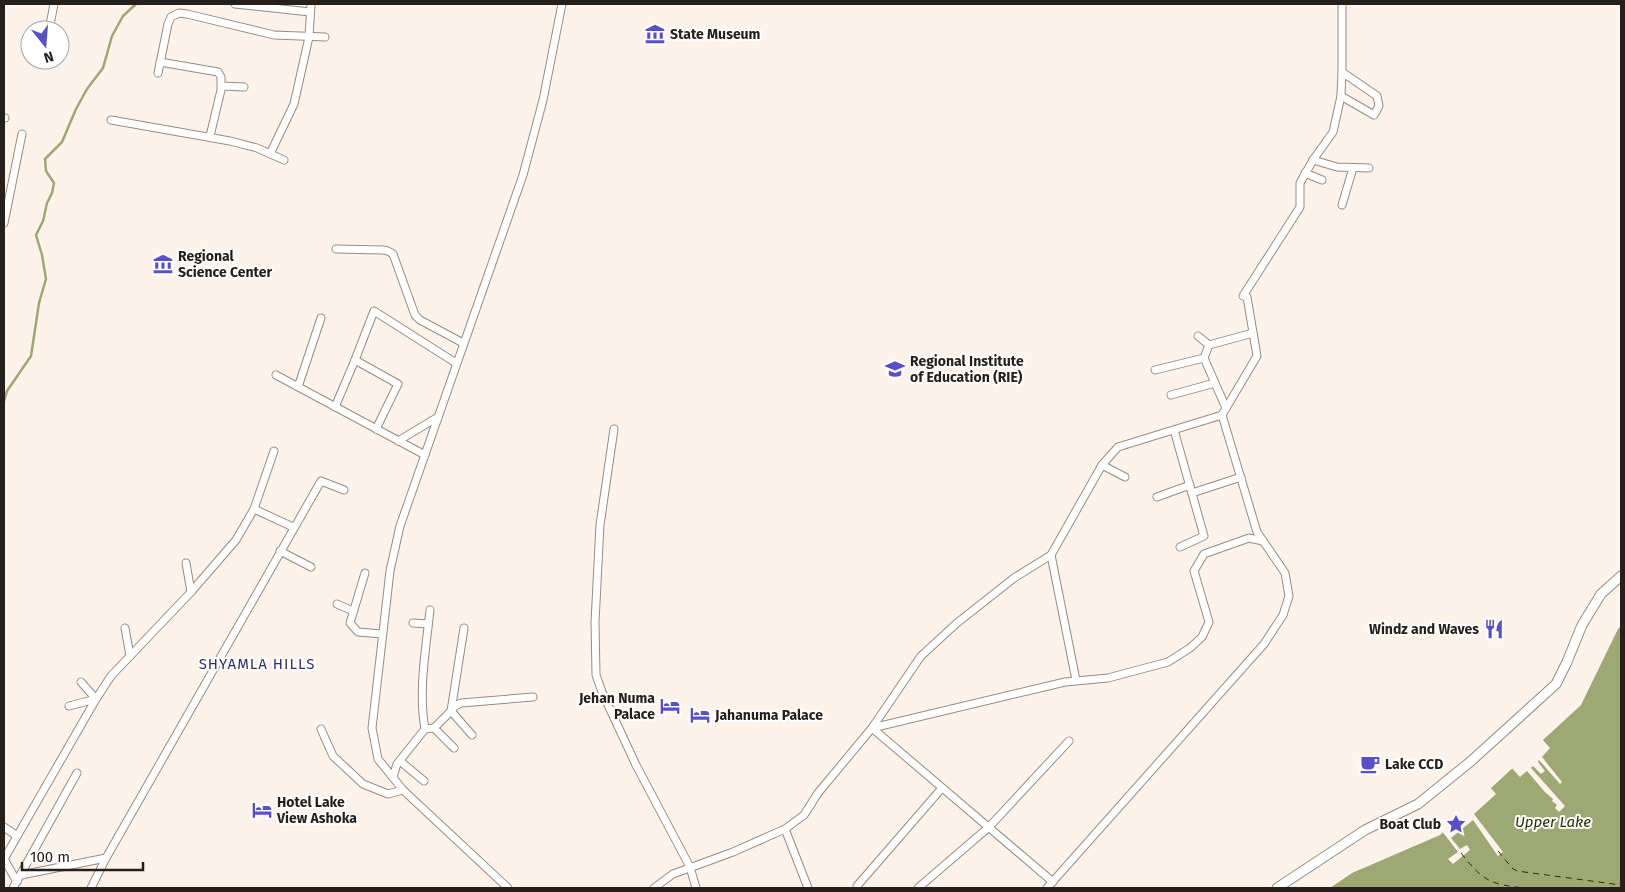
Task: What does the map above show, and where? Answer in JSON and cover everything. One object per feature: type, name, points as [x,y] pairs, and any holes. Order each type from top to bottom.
[{"type":"street","points":[[51,20],[54,4]]},
{"type":"street","points":[[235,4],[310,12]]},
{"type":"street","points":[[270,154],[294,104],[309,37],[311,4]]},
{"type":"street","points":[[508,888],[403,790],[378,759],[372,728],[390,571],[400,526],[523,175],[543,100],[562,4]]},
{"type":"street","points":[[654,888],[673,874],[733,852],[785,828],[804,815],[818,793],[872,728],[921,656],[957,623],[1014,578],[1051,555],[1102,465],[1118,447],[1222,415],[1257,356],[1247,297],[1243,296],[1300,207],[1300,182],[1332,132],[1341,96],[1342,4]]},
{"type":"street","points":[[158,73],[168,24],[171,17],[179,13],[274,35],[325,37]]},
{"type":"street","points":[[160,62],[218,72],[221,77],[221,88],[210,136]]},
{"type":"street","points":[[1341,96],[1374,116],[1380,106],[1377,96],[1342,72]]},
{"type":"street","points":[[221,88],[225,85],[244,88]]},
{"type":"street","points":[[111,120],[210,136],[257,148],[284,160]]},
{"type":"street","points":[[4,223],[22,134]]},
{"type":"street","points":[[1313,160],[1337,167],[1369,168]]},
{"type":"street","points":[[1342,205],[1353,168]]},
{"type":"street","points":[[1305,173],[1322,180]]},
{"type":"street","points":[[336,249],[382,250],[393,254],[415,315],[420,320],[463,343]]},
{"type":"street","points":[[335,406],[374,311],[456,363]]},
{"type":"street","points":[[298,386],[321,318]]},
{"type":"street","points":[[1209,345],[1253,333]]},
{"type":"street","points":[[1198,336],[1209,345]]},
{"type":"street","points":[[1209,345],[1204,358],[1226,408]]},
{"type":"street","points":[[1155,370],[1204,358]]},
{"type":"street","points":[[355,360],[398,384],[376,429]]},
{"type":"street","points":[[276,375],[425,455]]},
{"type":"street","points":[[1171,395],[1215,383]]},
{"type":"street","points":[[1048,888],[1264,644],[1283,615],[1290,596],[1285,573],[1257,532],[1222,415]]},
{"type":"street","points":[[398,441],[438,418]]},
{"type":"street","points":[[614,429],[600,525],[595,622],[596,675],[636,765],[690,868],[696,888]]},
{"type":"street","points":[[1174,430],[1204,536],[1180,547]]},
{"type":"street","points":[[17,882],[4,859],[96,699],[111,676],[191,592],[236,540],[254,509],[274,452]]},
{"type":"street","points":[[1102,465],[1125,477]]},
{"type":"street","points":[[1192,493],[1241,478]]},
{"type":"street","points":[[91,888],[106,858],[293,527],[321,481],[344,490]]},
{"type":"street","points":[[1157,497],[1190,485]]},
{"type":"street","points":[[254,509],[293,527]]},
{"type":"street","points":[[872,728],[1076,680],[1108,678],[1168,662],[1190,648],[1202,637],[1209,622],[1194,571],[1204,554],[1249,538],[1263,541]]},
{"type":"street","points":[[280,551],[312,567]]},
{"type":"street","points":[[1051,555],[1076,680]]},
{"type":"street","points":[[186,563],[191,592]]},
{"type":"street","points":[[365,573],[350,623],[358,632],[382,634]]},
{"type":"street","points":[[1278,888],[1365,830],[1418,804],[1470,762],[1556,684],[1582,626],[1601,594],[1621,576]]},
{"type":"street","points":[[336,604],[354,611]]},
{"type":"street","points":[[425,729],[422,711],[422,692],[430,610]]},
{"type":"street","points":[[414,623],[428,624]]},
{"type":"street","points":[[125,628],[130,656]]},
{"type":"street","points":[[450,710],[464,628]]},
{"type":"street","points":[[81,682],[96,699]]},
{"type":"street","points":[[393,778],[400,761],[425,729],[434,728],[455,706],[462,703],[533,696]]},
{"type":"street","points":[[69,706],[96,699]]},
{"type":"street","points":[[450,710],[472,735]]},
{"type":"street","points":[[434,728],[454,748]]},
{"type":"street","points":[[872,728],[1054,882]]},
{"type":"street","points":[[321,729],[333,756],[363,784],[388,794],[403,790]]},
{"type":"street","points":[[918,888],[988,827],[1069,741]]},
{"type":"street","points":[[400,761],[424,781]]},
{"type":"street","points":[[17,882],[77,773]]},
{"type":"street","points":[[858,888],[857,886],[942,788]]},
{"type":"street","points":[[4,827],[17,836]]},
{"type":"street","points":[[785,828],[808,888]]},
{"type":"street","points":[[17,882],[106,858]]},
{"type":"water","name":"Upper Lake","points":[[1621,626],[1621,888],[1330,888],[1352,873],[1440,835],[1581,705]]},
{"type":"pier","points":[[1541,738],[1550,748],[1542,757],[1562,782],[1560,784],[1539,760],[1538,762],[1545,771],[1541,774],[1533,766],[1531,768],[1565,806],[1559,812],[1555,808],[1557,805],[1552,801],[1553,799],[1527,771],[1520,777],[1510,766]]},
{"type":"pier","name":"Boat Club","points":[[1489,786],[1496,794],[1474,814],[1503,852],[1498,856],[1473,820],[1451,838],[1460,849],[1467,845],[1470,850],[1453,864],[1448,859],[1458,852],[1441,830]]},
{"type":"waterway","points":[[4,401],[7,391],[31,356],[39,303],[46,279],[36,235],[43,221],[54,183],[46,171],[45,159],[62,142],[87,89],[103,68],[112,36],[123,16],[136,4]]},
{"type":"ferry route","points":[[1498,851],[1512,868],[1517,871],[1621,885]]},
{"type":"ferry route","points":[[1461,853],[1482,876],[1489,880],[1504,885],[1526,888]]},
{"type":"place","name":"State Museum","points":[[655,34]]},
{"type":"place","name":"Regional Science Center","points":[[163,264]]},
{"type":"place","name":"Regional Institute of Education (RIE)","points":[[895,369]]},
{"type":"place","name":"Windz and Waves","points":[[1494,629]]},
{"type":"place","name":"Jehan Numa Palace","points":[[670,706]]},
{"type":"place","name":"Jahanuma Palace","points":[[700,715]]},
{"type":"place","name":"Lake CCD","points":[[1370,764]]},
{"type":"place","name":"Hotel Lake View Ashoka","points":[[262,810]]},
{"type":"place","name":"Boat Club","points":[[1456,824]]},
{"type":"district","name":"SHYAMLA HILLS","points":[[257,664]]}]
